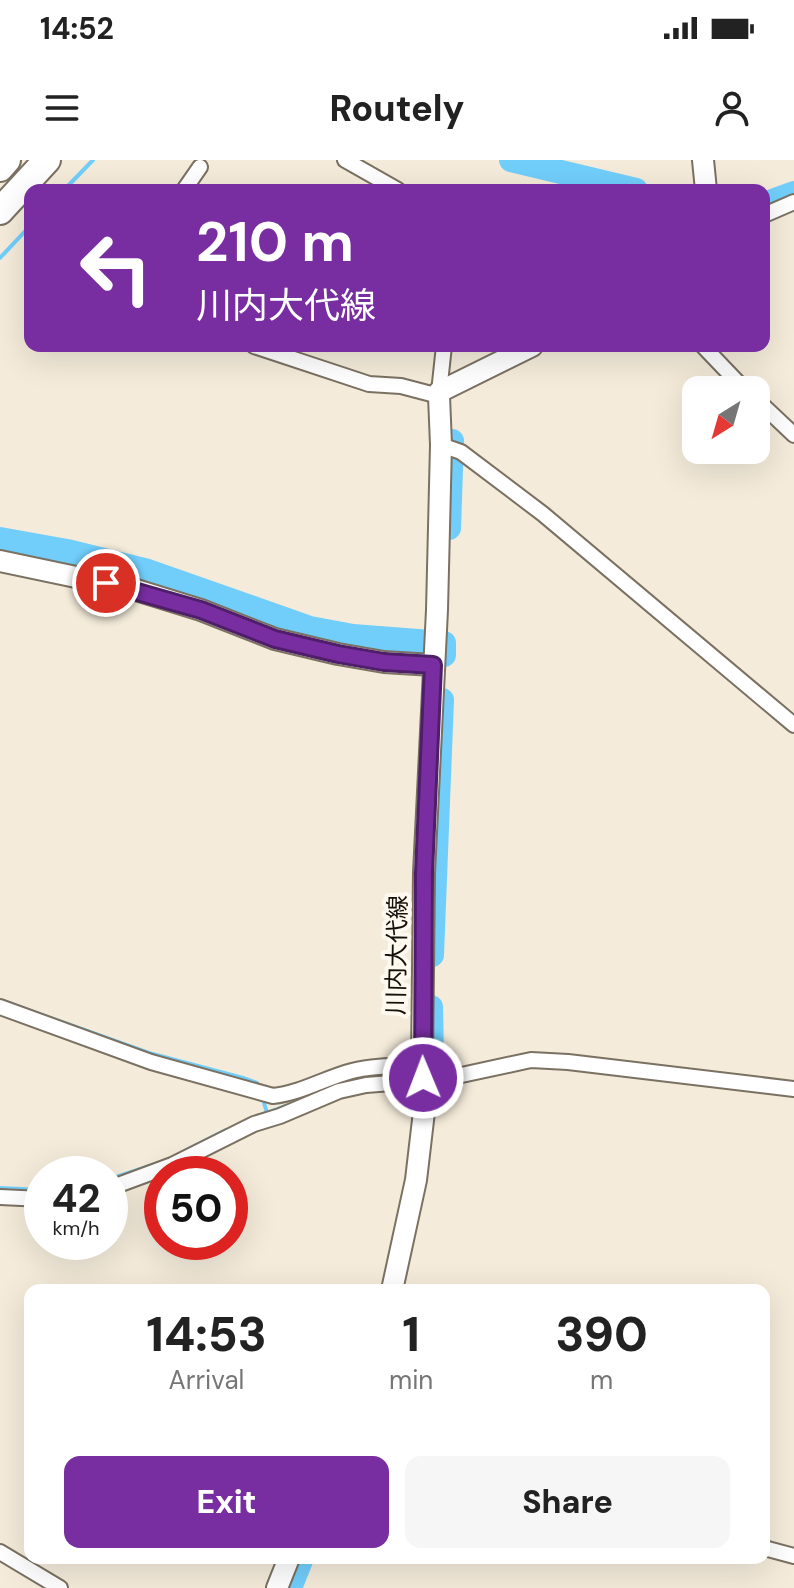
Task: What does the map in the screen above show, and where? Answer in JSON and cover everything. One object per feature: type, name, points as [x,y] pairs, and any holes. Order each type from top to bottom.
[{"type":"highway","points":[[0,168],[7,160]]},
{"type":"highway","points":[[25,184],[47,160]]},
{"type":"highway","points":[[0,211],[24,185]]},
{"type":"main road","points":[[703,160],[705,184]]},
{"type":"main road","points":[[439,394],[520,352]]},
{"type":"main road","name":"川内大代線","points":[[393,1284],[416,1180],[427,1075],[424,873],[433,665],[449,448],[439,394]]},
{"type":"main road","points":[[0,561],[133,589],[201,610],[275,639],[384,662],[433,665]]},
{"type":"main road","points":[[277,1588],[287,1564]]},
{"type":"street","points":[[345,160],[387,184]]},
{"type":"street","points":[[188,184],[201,162]]},
{"type":"street","points":[[770,212],[794,202]]},
{"type":"street","points":[[272,352],[369,384],[401,386],[439,394],[443,352]]},
{"type":"street","points":[[709,352],[732,376]]},
{"type":"street","points":[[770,412],[794,435]]},
{"type":"street","points":[[449,448],[543,514],[794,725]]},
{"type":"street","points":[[0,1007],[151,1062],[273,1096],[289,1094],[351,1071],[375,1067],[427,1075]]},
{"type":"street","points":[[128,1181],[172,1165],[254,1124],[339,1091],[531,1060],[794,1089]]},
{"type":"street","points":[[0,1197],[24,1198]]},
{"type":"street","points":[[770,1550],[794,1556]]},
{"type":"street","points":[[0,1552],[60,1588]]},
{"type":"waterway","points":[[70,184],[93,160]]},
{"type":"waterway","points":[[511,160],[611,184]]},
{"type":"waterway","points":[[770,202],[794,193]]},
{"type":"waterway","points":[[0,258],[24,232]]},
{"type":"waterway","points":[[449,528],[452,441]]},
{"type":"waterway","points":[[0,539],[67,551],[148,571],[310,628],[353,636],[444,643],[444,655]]},
{"type":"waterway","points":[[432,955],[442,700]]},
{"type":"waterway","points":[[0,1000],[149,1053],[243,1078],[257,1083],[259,1088]]},
{"type":"waterway","points":[[431,1007],[433,1103]]},
{"type":"waterway","points":[[334,1086],[349,1079],[412,1072]]},
{"type":"waterway","points":[[262,1096],[267,1113]]},
{"type":"waterway","points":[[264,1114],[286,1106]]},
{"type":"waterway","points":[[177,1155],[226,1130]]},
{"type":"waterway","points":[[128,1173],[144,1168]]},
{"type":"waterway","points":[[0,1188],[24,1189]]},
{"type":"waterway","points":[[290,1588],[300,1564]]},
{"type":"route","points":[[106,583],[201,610],[275,639],[384,662],[433,665],[424,873],[423,1078]]}]
